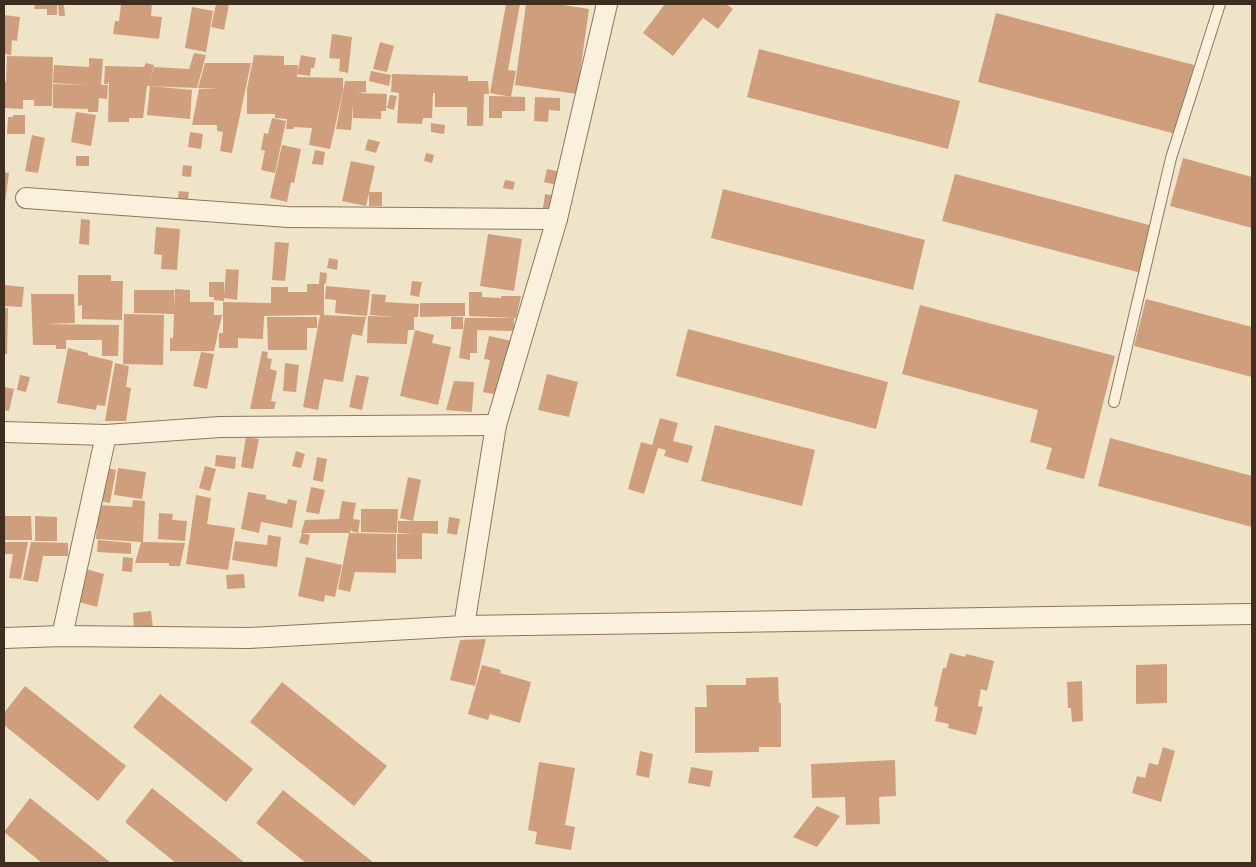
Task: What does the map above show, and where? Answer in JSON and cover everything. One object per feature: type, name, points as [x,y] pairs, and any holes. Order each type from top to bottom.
[{"type":"street","points":[[464,626],[496,425],[557,219],[607,4]]},
{"type":"street","points":[[26,198],[288,218],[557,219]]},
{"type":"street","points":[[4,432],[106,435],[220,427],[496,425]]},
{"type":"street","points":[[62,636],[106,435]]},
{"type":"street","points":[[4,638],[62,636],[249,638],[464,626],[1252,614]]},
{"type":"lane","points":[[1114,402],[1171,158],[1220,4]]},
{"type":"building","points":[[35,4],[57,4],[57,15],[47,15],[47,9],[34,9]]},
{"type":"building","points":[[121,4],[152,4],[151,16],[162,17],[159,39],[113,34],[115,21],[119,21]]},
{"type":"building","points":[[216,4],[229,4],[224,30],[211,27]]},
{"type":"building","points":[[506,4],[520,4],[508,70],[516,71],[511,97],[490,93]]},
{"type":"building","points":[[526,4],[557,4],[589,9],[577,94],[515,85]]},
{"type":"building","points":[[665,4],[726,4],[733,9],[718,29],[703,18],[673,56],[643,33]]},
{"type":"building","points":[[58,5],[64,5],[65,16],[59,16]]},
{"type":"building","points":[[192,7],[213,11],[206,52],[185,48]]},
{"type":"building","points":[[996,13],[1194,65],[1176,134],[978,82]]},
{"type":"building","points":[[4,15],[20,17],[17,41],[12,40],[11,55],[4,54]]},
{"type":"building","points":[[332,34],[352,37],[348,73],[339,71],[340,59],[329,58]]},
{"type":"building","points":[[380,42],[394,46],[387,72],[373,69]]},
{"type":"building","points":[[759,49],[960,101],[948,149],[747,97]]},
{"type":"building","points":[[194,53],[206,55],[197,88],[147,86],[143,118],[129,118],[129,122],[108,122],[109,81],[108,84],[104,84],[105,66],[144,67],[146,63],[154,65],[150,82],[154,67],[189,69]]},
{"type":"building","points":[[254,55],[284,56],[284,65],[298,65],[297,77],[343,78],[343,91],[330,149],[309,145],[312,128],[294,127],[294,129],[286,129],[287,119],[275,118],[275,114],[247,114],[247,89]]},
{"type":"building","points":[[301,55],[316,58],[314,68],[311,68],[310,76],[297,74]]},
{"type":"building","points":[[7,56],[53,57],[52,106],[34,106],[34,100],[23,100],[23,109],[4,108]]},
{"type":"building","points":[[89,58],[103,59],[101,85],[108,85],[107,99],[99,98],[98,112],[88,112],[88,109],[53,108],[53,84],[88,85],[53,83],[54,65],[89,67]]},
{"type":"building","points":[[205,63],[251,63],[232,153],[220,151],[223,132],[217,131],[217,125],[192,125],[199,89],[220,89],[198,88]]},
{"type":"building","points":[[371,71],[391,75],[389,86],[369,81]]},
{"type":"building","points":[[392,74],[468,76],[468,81],[488,81],[489,94],[484,94],[483,126],[467,126],[467,107],[435,107],[435,93],[433,93],[432,118],[423,118],[422,124],[397,123],[399,93],[391,92]]},
{"type":"building","points":[[345,81],[366,81],[366,92],[357,93],[387,94],[386,111],[381,111],[381,119],[353,118],[353,104],[351,130],[336,129]]},
{"type":"building","points":[[150,86],[192,90],[190,119],[147,115]]},
{"type":"building","points":[[390,95],[397,96],[394,110],[387,108]]},
{"type":"building","points":[[489,96],[525,97],[525,111],[502,111],[502,118],[489,118]]},
{"type":"building","points":[[535,97],[560,98],[560,111],[549,110],[548,122],[534,121]]},
{"type":"building","points":[[76,112],[96,115],[91,146],[71,142]]},
{"type":"building","points":[[13,115],[25,115],[25,134],[7,134],[8,117],[13,117]]},
{"type":"building","points":[[272,118],[286,121],[275,173],[261,170],[265,151],[261,150],[264,133],[268,134]]},
{"type":"building","points":[[431,123],[445,125],[444,134],[431,132]]},
{"type":"building","points":[[190,132],[203,134],[201,149],[188,147]]},
{"type":"building","points":[[32,135],[45,138],[38,173],[25,171]]},
{"type":"building","points":[[368,139],[380,142],[376,153],[365,150]]},
{"type":"building","points":[[282,145],[301,149],[294,183],[291,182],[287,202],[270,198]]},
{"type":"building","points":[[315,150],[325,152],[323,165],[312,164]]},
{"type":"building","points":[[426,153],[434,155],[432,163],[424,161]]},
{"type":"building","points":[[76,156],[89,156],[89,166],[76,166]]},
{"type":"building","points":[[1183,158],[1252,177],[1252,228],[1170,206]]},
{"type":"building","points":[[351,161],[375,166],[366,206],[342,201]]},
{"type":"building","points":[[183,165],[192,166],[191,177],[182,176]]},
{"type":"building","points":[[547,169],[561,172],[557,185],[544,182]]},
{"type":"building","points":[[4,172],[9,173],[5,203],[4,203]]},
{"type":"building","points":[[955,174],[1153,226],[1141,273],[942,221]]},
{"type":"building","points":[[505,180],[515,182],[513,190],[503,188]]},
{"type":"building","points":[[723,189],[925,240],[913,290],[711,238]]},
{"type":"building","points":[[179,191],[189,192],[187,204],[177,203]]},
{"type":"building","points":[[369,192],[382,192],[382,206],[369,206]]},
{"type":"building","points":[[545,194],[556,196],[553,209],[543,208]]},
{"type":"building","points":[[81,219],[90,220],[89,245],[79,244]]},
{"type":"building","points":[[156,227],[180,229],[177,270],[161,269],[162,255],[154,254]]},
{"type":"building","points":[[488,234],[522,239],[514,291],[480,286]]},
{"type":"building","points":[[275,242],[289,243],[285,281],[272,280]]},
{"type":"building","points":[[329,258],[338,260],[337,270],[327,268]]},
{"type":"building","points":[[226,269],[239,270],[237,300],[224,298],[224,301],[214,300],[214,297],[209,297],[209,282],[224,282],[224,296]]},
{"type":"building","points":[[320,272],[327,273],[326,284],[324,283],[324,315],[366,317],[362,336],[352,334],[343,382],[324,379],[318,410],[303,407],[320,315],[264,316],[263,339],[238,338],[238,348],[219,348],[219,333],[223,333],[223,302],[271,303],[271,287],[288,287],[288,292],[307,292],[307,284],[319,284]]},
{"type":"building","points":[[78,275],[111,275],[111,281],[123,281],[122,320],[82,319],[82,305],[78,306]]},
{"type":"building","points":[[412,281],[422,282],[419,297],[410,295]]},
{"type":"building","points":[[4,285],[24,287],[22,307],[4,306]]},
{"type":"building","points":[[326,286],[370,290],[367,316],[335,313],[336,300],[325,299]]},
{"type":"building","points":[[175,289],[190,290],[190,302],[214,302],[214,315],[222,315],[214,351],[170,351],[170,338],[173,338],[174,314],[134,313],[134,290],[174,290],[174,309]]},
{"type":"building","points":[[469,292],[482,292],[482,297],[521,296],[516,318],[469,316]]},
{"type":"building","points":[[31,294],[74,294],[75,323],[45,324],[119,325],[118,356],[102,356],[102,340],[66,340],[66,349],[56,349],[56,345],[33,345]]},
{"type":"building","points":[[372,294],[386,295],[385,302],[419,304],[418,317],[414,317],[414,330],[408,330],[407,344],[367,343],[368,316],[395,317],[370,315]]},
{"type":"building","points":[[1146,299],[1252,327],[1252,377],[1134,346]]},
{"type":"building","points":[[420,303],[465,303],[465,316],[420,317]]},
{"type":"building","points":[[920,305],[1115,356],[1084,479],[1046,469],[1052,448],[1030,442],[1038,410],[902,374]]},
{"type":"building","points":[[4,308],[8,308],[7,354],[4,354]]},
{"type":"building","points":[[124,314],[164,315],[163,365],[123,364]]},
{"type":"building","points":[[267,317],[317,317],[317,328],[307,328],[307,350],[268,350]]},
{"type":"building","points":[[451,317],[463,317],[463,329],[451,329]]},
{"type":"building","points":[[465,318],[514,318],[514,331],[477,330],[477,353],[470,353],[470,360],[459,358]]},
{"type":"building","points":[[688,329],[888,382],[876,429],[676,376]]},
{"type":"building","points":[[415,330],[434,335],[432,343],[451,347],[438,405],[400,396]]},
{"type":"building","points":[[489,336],[511,341],[499,395],[483,392],[490,360],[484,359]]},
{"type":"building","points":[[68,348],[113,361],[105,406],[97,405],[96,410],[57,403]]},
{"type":"building","points":[[262,351],[268,352],[267,358],[272,359],[270,369],[277,371],[271,401],[276,402],[274,409],[250,409]]},
{"type":"building","points":[[201,352],[214,354],[207,389],[193,386]]},
{"type":"building","points":[[115,363],[129,366],[126,387],[131,388],[126,421],[105,421]]},
{"type":"building","points":[[285,363],[299,365],[296,392],[283,391]]},
{"type":"building","points":[[547,374],[578,382],[569,417],[538,410]]},
{"type":"building","points":[[20,375],[30,377],[26,392],[17,390]]},
{"type":"building","points":[[356,375],[369,377],[362,410],[349,407]]},
{"type":"building","points":[[454,381],[474,382],[472,412],[446,410]]},
{"type":"building","points":[[4,387],[14,389],[9,411],[4,410]]},
{"type":"building","points":[[660,418],[678,423],[673,441],[693,446],[688,463],[664,456],[666,450],[658,448],[644,494],[628,489],[641,442],[652,445]]},
{"type":"building","points":[[715,425],[815,450],[802,506],[701,481]]},
{"type":"building","points":[[246,437],[259,439],[253,469],[241,467]]},
{"type":"building","points":[[1110,438],[1252,476],[1252,527],[1098,486]]},
{"type":"building","points":[[296,451],[305,454],[301,468],[292,466]]},
{"type":"building","points":[[216,455],[236,457],[235,469],[215,466]]},
{"type":"building","points":[[317,457],[327,459],[323,482],[313,480]]},
{"type":"building","points":[[205,466],[216,469],[210,491],[199,488]]},
{"type":"building","points":[[107,468],[116,470],[110,503],[100,501]]},
{"type":"building","points":[[118,468],[146,472],[142,499],[114,495]]},
{"type":"building","points":[[408,477],[421,480],[413,521],[400,518]]},
{"type":"building","points":[[311,487],[325,490],[319,514],[306,512]]},
{"type":"building","points":[[248,492],[266,495],[266,499],[287,504],[288,499],[297,501],[292,528],[261,522],[259,533],[241,529]]},
{"type":"building","points":[[196,495],[211,498],[207,524],[235,528],[228,570],[186,564]]},
{"type":"building","points":[[133,500],[145,501],[143,542],[185,543],[180,566],[169,566],[169,563],[135,563],[141,542],[96,539],[98,505],[132,507]]},
{"type":"building","points":[[342,501],[356,503],[353,519],[360,520],[358,533],[351,531],[352,525],[350,533],[301,533],[305,520],[339,519]]},
{"type":"building","points":[[361,509],[398,509],[397,533],[361,532]]},
{"type":"building","points":[[159,513],[173,514],[172,520],[187,521],[185,541],[158,539]]},
{"type":"building","points":[[5,516],[31,516],[32,540],[5,540]]},
{"type":"building","points":[[35,516],[57,517],[57,541],[35,541]]},
{"type":"building","points":[[449,517],[460,519],[457,535],[447,533]]},
{"type":"building","points":[[398,521],[438,521],[438,534],[422,533],[422,559],[397,559],[397,534],[413,534],[398,533]]},
{"type":"building","points":[[302,533],[310,535],[308,545],[299,543]]},
{"type":"building","points":[[349,533],[396,534],[396,573],[355,572],[350,592],[338,589]]},
{"type":"building","points":[[268,535],[281,537],[277,567],[232,560],[235,541],[267,545]]},
{"type":"building","points":[[98,540],[131,543],[131,554],[97,552]]},
{"type":"building","points":[[4,542],[28,542],[21,579],[9,578],[13,554],[4,554]]},
{"type":"building","points":[[31,542],[68,543],[68,556],[43,556],[38,582],[23,580]]},
{"type":"building","points":[[123,557],[133,558],[132,572],[122,571]]},
{"type":"building","points":[[306,557],[342,565],[335,597],[325,595],[324,602],[298,596]]},
{"type":"building","points":[[86,569],[104,574],[97,607],[79,602]]},
{"type":"building","points":[[244,574],[245,588],[227,589],[226,575]]},
{"type":"building","points":[[151,611],[153,628],[134,629],[133,613]]},
{"type":"building","points":[[486,639],[475,686],[450,680],[460,640]]},
{"type":"building","points":[[950,653],[965,657],[966,654],[994,661],[987,691],[981,689],[978,706],[983,707],[976,735],[948,728],[949,724],[935,721],[938,707],[934,706],[943,668],[946,668]]},
{"type":"building","points":[[1167,664],[1167,703],[1136,704],[1136,665]]},
{"type":"building","points":[[482,665],[501,670],[500,673],[531,682],[520,723],[490,714],[488,720],[468,714]]},
{"type":"building","points":[[778,677],[779,703],[781,703],[781,747],[759,747],[759,752],[695,753],[695,707],[707,707],[706,685],[746,685],[746,678]]},
{"type":"building","points":[[1082,681],[1083,721],[1072,722],[1071,708],[1068,708],[1067,682]]},
{"type":"building","points":[[282,682],[387,766],[354,806],[250,722]]},
{"type":"building","points":[[25,686],[126,766],[98,801],[4,725],[4,713]]},
{"type":"building","points":[[160,694],[253,769],[226,802],[133,727]]},
{"type":"building","points":[[1163,747],[1175,751],[1161,802],[1132,793],[1137,776],[1145,778],[1149,763],[1158,765]]},
{"type":"building","points":[[640,751],[653,754],[649,778],[636,775]]},
{"type":"building","points":[[895,760],[896,796],[879,797],[880,824],[846,825],[845,797],[812,798],[811,764]]},
{"type":"building","points":[[539,762],[575,768],[565,825],[575,827],[571,850],[535,844],[537,832],[528,830]]},
{"type":"building","points":[[691,767],[713,771],[710,787],[688,783]]},
{"type":"building","points":[[152,788],[245,863],[176,863],[125,822]]},
{"type":"building","points":[[283,790],[374,863],[306,863],[256,823]]},
{"type":"building","points":[[30,798],[111,863],[42,863],[4,832]]},
{"type":"building","points":[[817,806],[840,816],[817,847],[793,837]]}]
